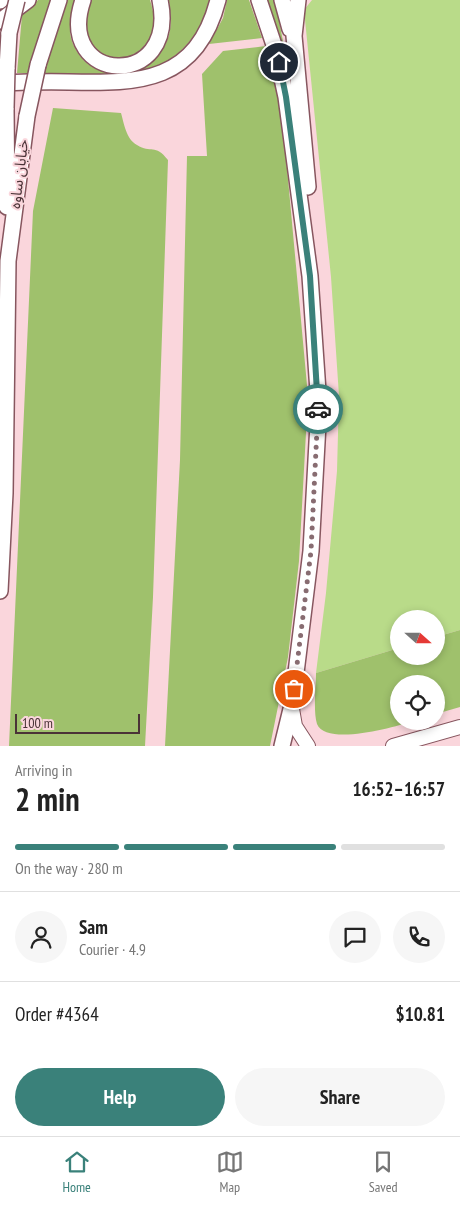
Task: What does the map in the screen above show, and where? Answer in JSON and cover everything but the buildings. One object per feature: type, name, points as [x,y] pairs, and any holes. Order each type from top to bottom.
[{"type":"main road","points":[[8,261],[4,76],[9,33],[17,0]]},
{"type":"main road","points":[[0,20],[28,0]]},
{"type":"main road","name":"خیابان ساوه","points":[[0,591],[5,493],[8,261],[27,116],[38,65],[59,0]]},
{"type":"main road","points":[[83,0],[78,21],[78,36],[84,48],[102,63],[118,67],[138,63],[148,56],[157,45],[164,21],[160,0]]},
{"type":"main road","points":[[4,76],[116,83],[139,80],[160,74],[176,65],[201,42],[209,28],[218,0]]},
{"type":"main road","points":[[259,0],[276,51],[286,97],[310,276],[318,406],[311,551],[292,705],[282,746]]},
{"type":"main road","points":[[282,0],[296,55]]},
{"type":"main road","points":[[298,0],[294,29],[312,227],[310,276]]},
{"type":"main road","points":[[292,705],[295,726],[308,746]]},
{"type":"main road","points":[[394,746],[460,727]]},
{"type":"green space","points":[[38,0],[51,0],[28,73],[17,73],[22,15]]},
{"type":"green space","points":[[67,0],[75,0],[70,33],[79,54],[91,66],[105,72],[120,74],[136,70],[150,63],[161,51],[170,31],[169,0],[212,0],[199,29],[183,49],[164,63],[144,71],[121,75],[40,77]]},
{"type":"green space","points":[[89,0],[150,0],[154,23],[149,40],[136,53],[128,57],[111,59],[102,56],[94,50],[84,34]]},
{"type":"green space","points":[[227,0],[249,0],[262,38],[209,44],[223,18]]},
{"type":"green space","points":[[265,0],[275,0],[289,72],[287,72]]},
{"type":"green space","points":[[312,0],[460,0],[460,630],[445,634],[445,610],[390,610],[390,651],[316,673],[326,593],[337,471],[339,396],[331,277],[304,10]]},
{"type":"green space","points":[[266,46],[276,80],[283,125],[308,396],[299,561],[288,657],[270,746],[165,746],[180,460],[187,156],[207,156],[202,74],[223,51]]},
{"type":"green space","points":[[53,108],[121,113],[126,130],[133,142],[142,148],[160,152],[168,160],[153,597],[145,746],[9,746],[33,211]]},
{"type":"green space","points":[[460,630],[460,707],[445,711],[445,675],[390,675],[390,728],[346,735],[333,734],[323,730],[317,724],[315,706],[316,673],[390,651],[390,665],[445,665],[445,634]]},
{"type":"way so far","points":[[294,689],[311,551],[318,409]]},
{"type":"route","points":[[279,62],[286,97],[310,276],[318,409]]}]
